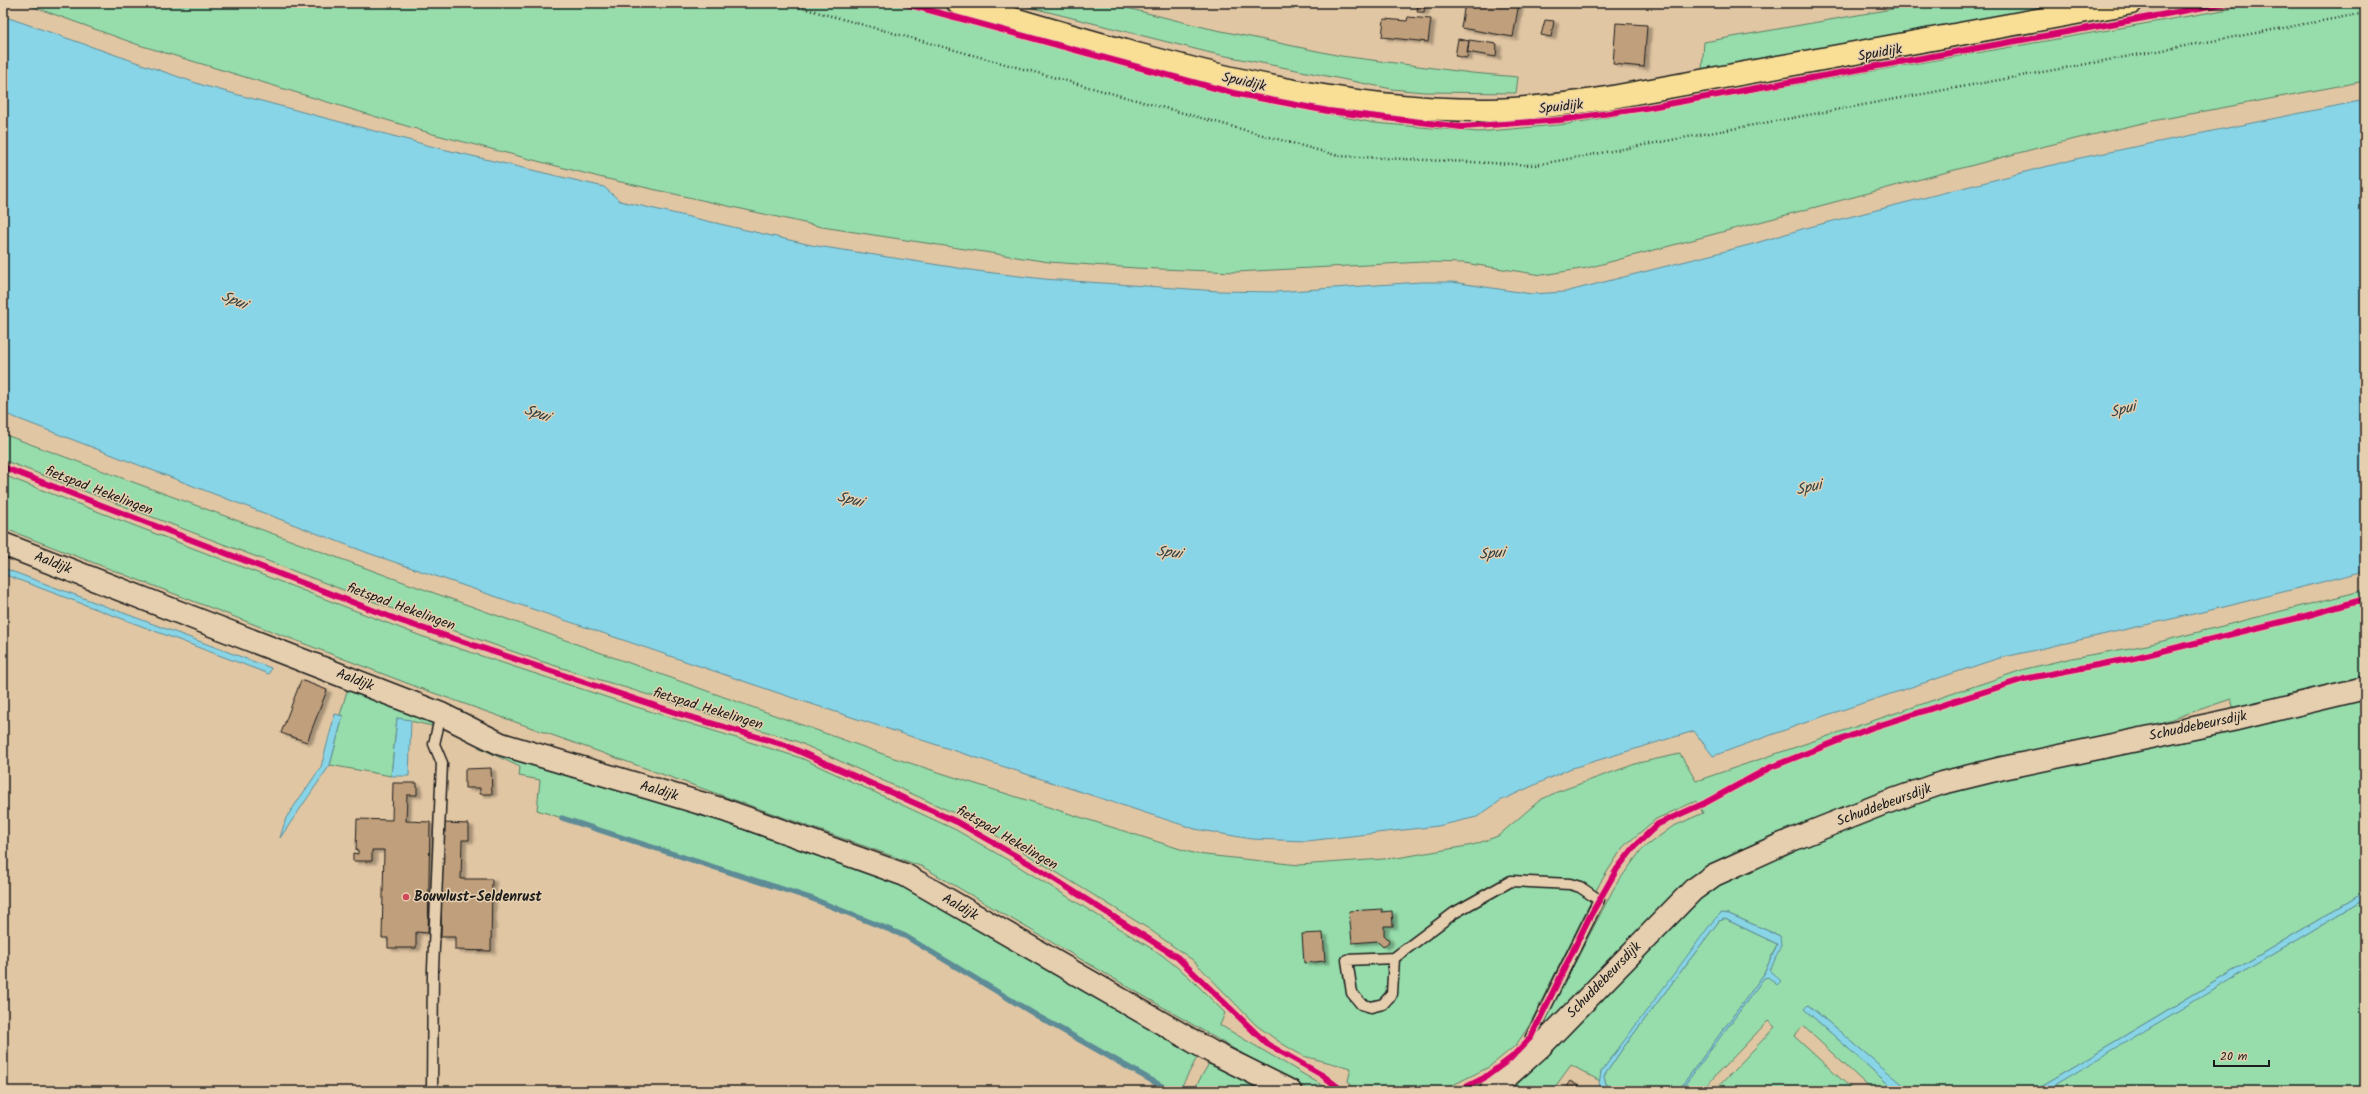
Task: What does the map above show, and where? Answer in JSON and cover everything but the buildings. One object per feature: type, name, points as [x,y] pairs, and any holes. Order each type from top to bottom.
[{"type":"main road","name":"Spuidijk","points":[[958,3],[1191,68],[1298,92],[1412,107],[1489,110],[1550,106],[1607,98],[2131,3]]},
{"type":"street","name":"Aaldijk","points":[[3,544],[441,714],[501,744],[724,810],[905,875],[1212,1052],[1290,1091]]},
{"type":"street","name":"Schuddebeursdijk","points":[[1491,1091],[1540,1047],[1693,890],[1714,875],[1789,841],[1882,804],[1942,783],[2365,688]]},
{"type":"lane","points":[[432,1091],[433,969],[442,763],[434,744],[441,714]]},
{"type":"lane","points":[[1394,958],[1392,994],[1383,1004],[1371,1007],[1361,1004],[1352,993],[1347,960],[1394,958],[1454,913],[1511,881],[1570,884],[1580,887],[1599,900],[1531,1037],[1540,1047]]},
{"type":"green space","points":[[23,3],[892,3],[1236,96],[1374,123],[1478,132],[1568,124],[2264,3],[2365,3],[2365,81],[2147,122],[2041,147],[1587,268],[1542,275],[1464,263],[1423,262],[1236,272],[1136,268],[1049,262],[822,227],[603,178],[433,134],[136,44]]},
{"type":"green space","points":[[1013,3],[1107,3],[1207,28],[1341,56],[1472,73],[1518,77],[1516,93],[1424,92],[1392,89],[1211,53]]},
{"type":"green space","points":[[1926,3],[2076,3],[1702,70],[1704,42]]},
{"type":"green space","points":[[3,434],[398,580],[894,758],[1196,854],[1299,865],[1397,858],[1473,845],[1498,836],[1540,800],[1557,792],[1638,763],[1680,754],[1696,781],[2025,669],[2072,658],[2147,645],[2365,590],[2365,679],[2234,710],[2231,699],[2154,725],[2017,754],[1934,775],[1868,798],[1772,837],[1691,879],[1672,896],[1543,1030],[1542,1026],[1615,886],[1642,849],[1672,827],[1703,813],[1696,801],[1656,819],[1623,847],[1600,883],[1529,1026],[1516,1045],[1489,1067],[1447,1088],[1434,1091],[1356,1091],[1348,1081],[1351,1068],[1303,1056],[1281,1043],[1256,1025],[1194,961],[1149,929],[976,823],[796,741],[540,661],[401,612],[3,460]]},
{"type":"green space","points":[[3,475],[421,636],[630,705],[801,758],[956,830],[1008,860],[1162,955],[1188,976],[1225,1013],[1220,1025],[1332,1091],[1311,1091],[1260,1064],[923,867],[417,687],[3,528]]},
{"type":"green space","points":[[358,688],[432,720],[432,726],[397,718],[391,776],[330,765],[343,716],[340,715],[347,691]]},
{"type":"green space","points":[[2365,697],[2365,892],[2032,1091],[1910,1091],[1808,1005],[1804,1009],[1896,1091],[1873,1091],[1803,1026],[1794,1036],[1854,1091],[1714,1091],[1775,1027],[1768,1021],[1701,1091],[1680,1091],[1764,978],[1772,974],[1770,971],[1780,936],[1729,914],[1721,913],[1601,1072],[1600,1081],[1571,1065],[1552,1091],[1505,1091],[1676,918],[1713,887],[1829,833],[1953,789]]},
{"type":"green space","points":[[489,745],[837,858],[903,885],[1199,1054],[1179,1091],[1171,1091],[1041,1017],[905,936],[813,899],[537,810],[540,780],[519,776],[520,767],[478,747]]},
{"type":"green space","points":[[2365,899],[2365,1091],[2044,1091],[2083,1067]]},
{"type":"green space","points":[[1725,919],[1777,944],[1764,974],[1678,1091],[1615,1091],[1606,1084],[1604,1076],[1623,1048],[1719,921]]},
{"type":"green space","points":[[1211,1060],[1269,1091],[1193,1091]]},
{"type":"water","name":"Spui","points":[[3,16],[205,86],[438,148],[604,187],[620,201],[811,245],[977,271],[1044,279],[1218,291],[1275,292],[1421,282],[1452,282],[1532,294],[1565,292],[1753,244],[1802,229],[2080,158],[2365,100],[2365,571],[2224,607],[1996,659],[1821,717],[1713,756],[1694,731],[1569,769],[1500,801],[1477,817],[1438,826],[1307,841],[1251,839],[1195,829],[793,698],[368,553],[3,413]]},
{"type":"water","points":[[3,568],[271,668],[269,674],[3,574]]},
{"type":"water","points":[[335,714],[343,716],[330,765],[280,838],[286,818],[321,767]]},
{"type":"water","points":[[397,718],[411,720],[409,776],[391,776]]},
{"type":"water","points":[[2365,892],[2365,899],[2044,1091],[2032,1091]]},
{"type":"water","points":[[1721,913],[1729,914],[1780,936],[1781,945],[1770,971],[1781,981],[1777,985],[1768,977],[1764,978],[1684,1086],[1678,1091],[1764,974],[1777,944],[1725,919],[1719,921],[1623,1048],[1604,1076],[1606,1084],[1615,1091],[1605,1091],[1599,1084],[1601,1072],[1713,921]]},
{"type":"water","points":[[1808,1005],[1910,1091],[1896,1091],[1804,1009]]},
{"type":"waterway","points":[[562,818],[813,899],[905,936],[1041,1018],[1165,1088]]},
{"type":"cycle path","points":[[903,3],[1233,93],[1328,111],[1462,127],[1560,120],[1645,108],[2227,3]]},
{"type":"cycle path","name":"fietspad Hekelingen","points":[[3,467],[401,621],[677,713],[785,745],[957,822],[1032,865],[1177,957],[1267,1044],[1322,1075],[1343,1091]]},
{"type":"cycle path","points":[[1458,1091],[1484,1078],[1511,1058],[1531,1037],[1589,918],[1617,869],[1636,845],[1658,824],[1705,803],[1771,767],[1871,728],[2024,679],[2134,658],[2302,617],[2365,599]]},
{"type":"place","name":"Bouwlust-Seldenrust","points":[[406,897]]}]
